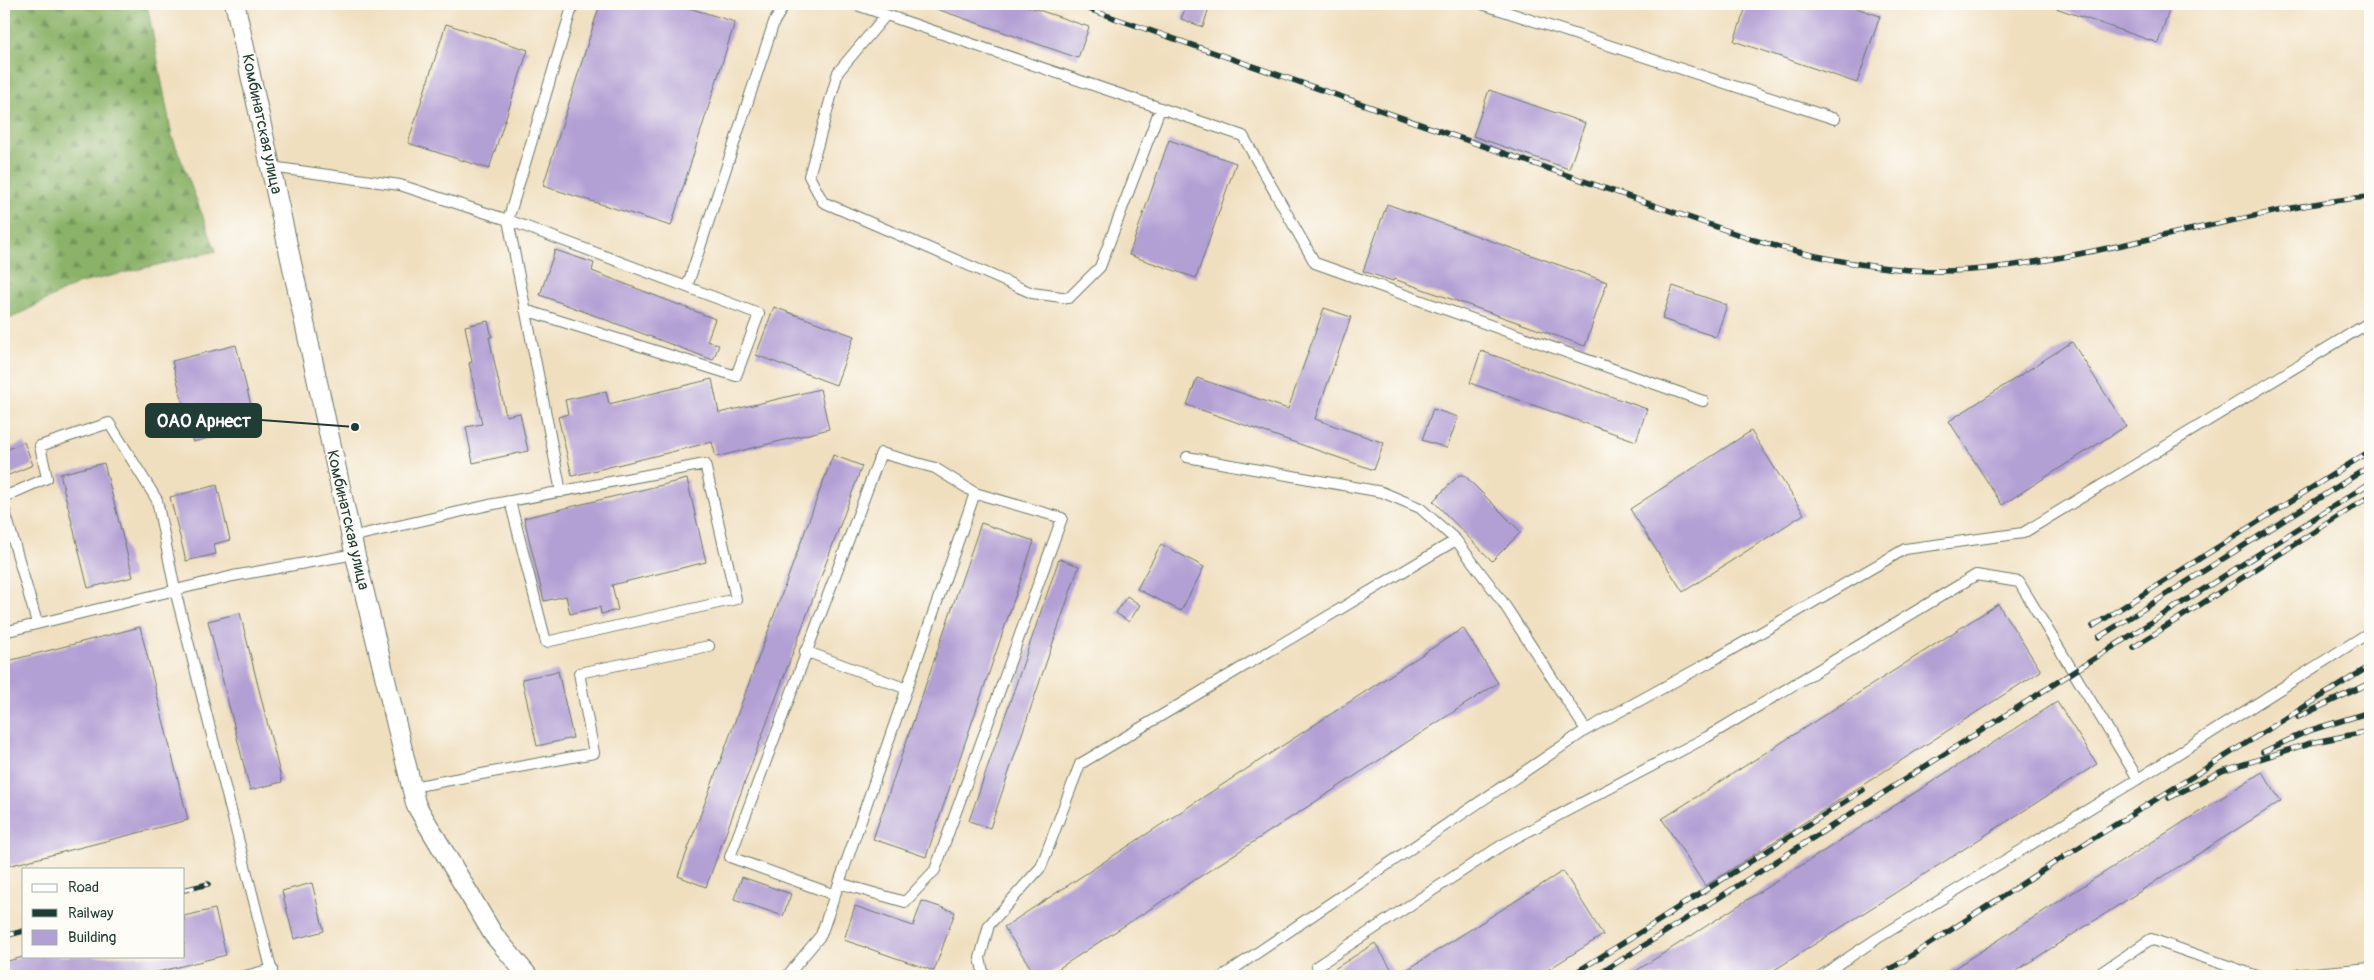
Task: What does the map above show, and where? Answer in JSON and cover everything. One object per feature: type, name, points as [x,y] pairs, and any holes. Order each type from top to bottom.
[{"type":"street","name":"Комбинатская улица","points":[[236,4],[353,545],[416,805],[493,934],[528,976]]},
{"type":"lane","points":[[560,492],[508,220],[573,4]]},
{"type":"lane","points":[[687,287],[774,22],[785,4]]},
{"type":"lane","points":[[854,4],[1243,136],[1315,263],[1703,401]]},
{"type":"lane","points":[[1482,4],[1835,119]]},
{"type":"lane","points":[[886,15],[838,72],[809,176],[823,202],[1032,293],[1069,298],[1100,267],[1160,109]]},
{"type":"lane","points":[[271,167],[400,185],[508,220],[759,314],[736,376],[526,310]]},
{"type":"lane","points":[[1223,976],[1586,730],[1710,662],[1905,549],[2023,533],[2370,322]]},
{"type":"lane","points":[[4,497],[47,478],[40,446],[109,423],[157,500],[175,590],[273,973],[245,976]]},
{"type":"lane","points":[[835,895],[730,857],[805,651],[881,453],[935,468],[975,493],[1062,518],[935,870],[905,902],[839,883]]},
{"type":"lane","points":[[1187,457],[1382,492],[1420,508],[1456,540],[1502,601],[1586,730]]},
{"type":"lane","points":[[4,632],[353,545],[510,501],[705,464],[736,599],[546,642],[510,501]]},
{"type":"lane","points":[[787,976],[821,935],[975,493]]},
{"type":"lane","points":[[4,508],[5,519],[37,624]]},
{"type":"lane","points":[[984,976],[980,958],[989,925],[1041,866],[1080,764],[1456,540]]},
{"type":"lane","points":[[1322,976],[1317,966],[1502,845],[1706,737],[1976,574],[2019,582],[2138,779]]},
{"type":"lane","points":[[1821,976],[1878,938],[2138,779],[2370,632]]},
{"type":"lane","points":[[412,787],[594,753],[579,673],[710,646]]},
{"type":"lane","points":[[805,651],[907,689]]},
{"type":"lane","points":[[2096,976],[2151,939],[2257,976]]},
{"type":"lane","points":[[2280,976],[2370,968]]},
{"type":"green space","points":[[4,4],[147,4],[172,136],[216,251],[77,284],[4,322]]},
{"type":"building","points":[[600,4],[676,4],[735,22],[671,226],[543,186]]},
{"type":"building","points":[[929,4],[1021,4],[1089,27],[1078,58],[928,6]]},
{"type":"building","points":[[1187,4],[1199,4],[1209,7],[1203,27],[1181,19]]},
{"type":"building","points":[[1747,4],[1845,4],[1880,16],[1857,83],[1734,41]]},
{"type":"building","points":[[2051,4],[2171,4],[2158,43],[2050,6]]},
{"type":"building","points":[[446,24],[528,50],[489,169],[408,143]]},
{"type":"building","points":[[1489,90],[1585,123],[1569,169],[1473,136]]},
{"type":"building","points":[[1169,140],[1236,163],[1196,278],[1129,255]]},
{"type":"building","points":[[1387,204],[1607,282],[1585,346],[1394,279],[1393,281],[1363,271]]},
{"type":"building","points":[[555,250],[594,263],[592,271],[715,319],[707,341],[719,345],[713,360],[540,295]]},
{"type":"building","points":[[1673,286],[1727,305],[1716,337],[1662,319]]},
{"type":"building","points":[[774,307],[854,336],[836,385],[756,355]]},
{"type":"building","points":[[1324,308],[1351,317],[1315,419],[1384,443],[1374,470],[1187,405],[1197,378],[1288,409]]},
{"type":"building","points":[[488,321],[492,337],[489,337],[506,416],[520,413],[528,451],[473,463],[466,427],[482,424],[469,363],[472,362],[465,326]]},
{"type":"building","points":[[2072,342],[2126,426],[2002,505],[1949,421]]},
{"type":"building","points":[[236,345],[256,426],[193,442],[172,361]]},
{"type":"building","points":[[1481,351],[1647,409],[1636,441],[1470,383]]},
{"type":"building","points":[[712,379],[719,413],[820,389],[829,429],[716,457],[712,442],[572,476],[558,417],[568,414],[565,400],[606,391],[609,404]]},
{"type":"building","points":[[1433,409],[1458,417],[1447,448],[1422,440]]},
{"type":"building","points":[[1751,431],[1804,514],[1683,592],[1630,509]]},
{"type":"building","points":[[24,442],[33,465],[4,477],[4,451]]},
{"type":"building","points":[[833,455],[862,466],[706,887],[678,876]]},
{"type":"building","points":[[104,463],[133,577],[88,588],[60,474]]},
{"type":"building","points":[[1459,475],[1464,475],[1521,532],[1492,561],[1433,501]]},
{"type":"building","points":[[687,479],[706,562],[612,585],[618,610],[601,614],[600,607],[570,614],[566,596],[544,601],[524,518]]},
{"type":"building","points":[[217,485],[230,540],[214,544],[216,554],[186,561],[170,497]]},
{"type":"building","points":[[981,523],[1034,541],[926,857],[873,839]]},
{"type":"building","points":[[1161,544],[1204,567],[1181,611],[1137,589]]},
{"type":"building","points":[[1059,559],[1079,566],[990,828],[969,821]]},
{"type":"building","points":[[1127,596],[1140,605],[1129,622],[1116,613]]},
{"type":"building","points":[[1998,604],[2041,671],[1705,886],[1662,819]]},
{"type":"building","points":[[240,613],[282,782],[250,790],[208,621]]},
{"type":"building","points":[[140,627],[188,820],[4,867],[4,662]]},
{"type":"building","points":[[1463,628],[1498,683],[1047,976],[1036,976],[1004,927]]},
{"type":"building","points":[[558,671],[573,738],[537,746],[522,679]]},
{"type":"building","points":[[2057,702],[2097,764],[1765,976],[1628,976]]},
{"type":"building","points":[[2262,772],[2281,801],[2008,976],[1942,976]]},
{"type":"building","points":[[1563,871],[1603,935],[1538,976],[1397,976]]},
{"type":"building","points":[[742,877],[791,894],[783,916],[734,899]]},
{"type":"building","points":[[312,883],[324,931],[294,939],[282,891]]},
{"type":"building","points":[[922,901],[955,912],[934,971],[844,940],[855,906],[913,926]]},
{"type":"building","points":[[215,909],[226,955],[142,976],[4,976],[4,962],[22,957],[185,958],[185,916]]},
{"type":"building","points":[[1375,943],[1396,976],[1329,976],[1328,973]]},
{"type":"railway","points":[[1074,4],[1754,240],[1812,255],[1872,266],[1932,271],[1962,271],[2023,264],[2086,253],[2305,206],[2337,200],[2370,197]]},
{"type":"railway","points":[[2093,626],[2370,451]]},
{"type":"railway","points":[[2099,637],[2370,466]]},
{"type":"railway","points":[[1596,976],[2370,483]]},
{"type":"railway","points":[[2134,647],[2370,496]]},
{"type":"railway","points":[[1880,976],[2057,861],[2370,666]]},
{"type":"railway","points":[[2298,717],[2370,683]]},
{"type":"railway","points":[[2263,752],[2308,731],[2370,712]]},
{"type":"railway","points":[[2169,798],[2222,771],[2310,743],[2370,731]]},
{"type":"railway","points":[[1663,917],[1863,790]]},
{"type":"railway","points":[[185,890],[208,884]]},
{"type":"railway","points":[[1570,976],[1668,915]]},
{"type":"railway","points":[[4,936],[22,932]]},
{"type":"place","name":"ОАО Арнест","points":[[355,427]]}]
